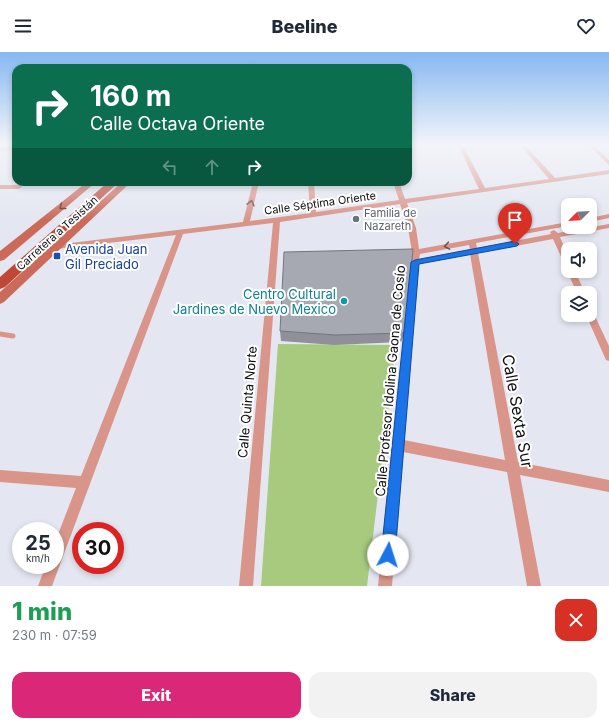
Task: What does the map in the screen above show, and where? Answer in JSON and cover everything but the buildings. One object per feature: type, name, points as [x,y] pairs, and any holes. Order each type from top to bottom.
[{"type":"main road","points":[[0,258],[87,186]]},
{"type":"main road","name":"Carretera a Tesistán","points":[[0,272],[98,186]]},
{"type":"main road","name":"Carretera a Tesistán","points":[[0,284],[110,186]]},
{"type":"main road","points":[[0,300],[123,186]]},
{"type":"street","points":[[473,170],[483,190]]},
{"type":"street","points":[[544,170],[553,180]]},
{"type":"street","name":"Calle Séptima Oriente","points":[[57,247],[277,220],[609,172]]},
{"type":"street","points":[[246,224],[255,186]]},
{"type":"street","points":[[311,186],[313,215]]},
{"type":"street","name":"Calle Profesor Idolina Gaona de Cosío","points":[[385,586],[416,257],[412,228],[397,186]]},
{"type":"street","points":[[0,187],[19,187]]},
{"type":"street","points":[[597,219],[609,216]]},
{"type":"street","name":"Calle Quinta Norte","points":[[246,586],[277,220]]},
{"type":"street","points":[[473,247],[561,225]]},
{"type":"street","points":[[416,257],[473,247],[556,236],[609,226]]},
{"type":"street","points":[[552,227],[561,247]]},
{"type":"street","points":[[64,537],[180,233]]},
{"type":"street","name":"Calle Sexta Sur","points":[[473,247],[534,586]]},
{"type":"street","points":[[594,322],[609,357]]},
{"type":"street","points":[[398,445],[609,486]]},
{"type":"street","points":[[0,476],[85,482]]},
{"type":"street","points":[[45,586],[50,574]]},
{"type":"lane","points":[[0,334],[13,336]]},
{"type":"green space","points":[[278,344],[396,345],[367,586],[261,586]]},
{"type":"place","name":"Familia de Nazareth","points":[[356,219]]},
{"type":"place","name":"Avenida Juan Gil Preciado","points":[[57,256]]},
{"type":"place","name":"Centro Cultural Jardines de Nuevo Mexico","points":[[344,301]]},
{"type":"route","points":[[388,555],[415,262],[515,244]]}]
